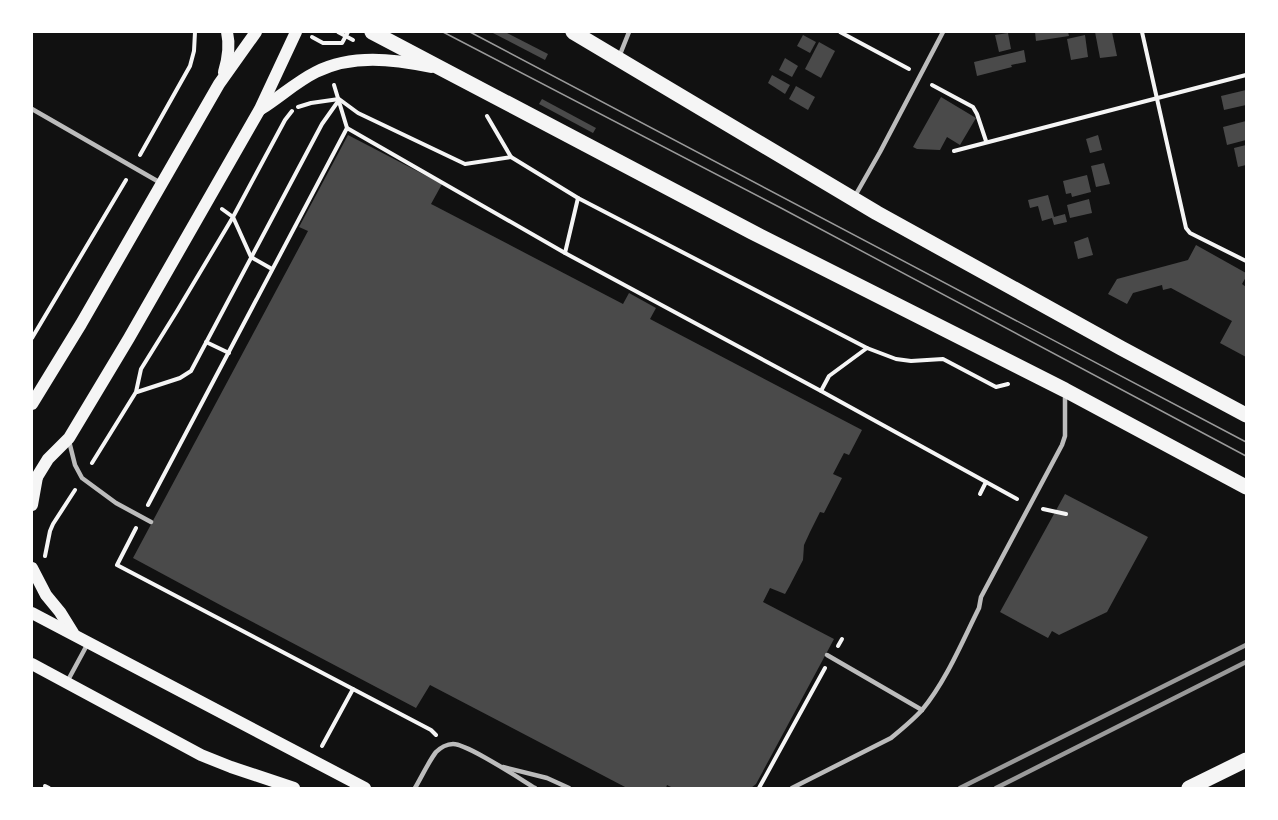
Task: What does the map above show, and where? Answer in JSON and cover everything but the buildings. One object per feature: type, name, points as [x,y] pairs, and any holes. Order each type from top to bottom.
[{"type":"main road","points":[[219,84],[228,61],[227,32]]},
{"type":"main road","points":[[32,404],[81,324],[219,84],[256,32]]},
{"type":"main road","points":[[32,505],[34,480],[48,459],[69,438],[209,199],[260,110],[296,32]]},
{"type":"main road","points":[[372,32],[804,258],[1065,390],[1246,487]]},
{"type":"main road","points":[[573,32],[877,213],[1246,415]]},
{"type":"main road","points":[[260,110],[317,71],[355,60],[410,63],[444,70]]},
{"type":"main road","points":[[32,568],[46,595],[60,612],[73,634]]},
{"type":"main road","points":[[32,613],[365,789]]},
{"type":"main road","points":[[32,664],[201,755],[294,789]]},
{"type":"main road","points":[[1189,789],[1246,759]]},
{"type":"lane","points":[[618,59],[629,32]]},
{"type":"lane","points":[[854,198],[943,32]]},
{"type":"lane","points":[[32,109],[162,184]]},
{"type":"lane","points":[[792,789],[891,738],[922,710],[937,689],[979,608],[981,597],[1058,454],[1065,436],[1065,390]]},
{"type":"lane","points":[[69,438],[75,465],[82,478],[117,503],[151,522]]},
{"type":"lane","points":[[67,682],[88,642]]},
{"type":"lane","points":[[829,657],[922,710]]},
{"type":"lane","points":[[415,789],[436,752],[452,744],[462,746],[498,765],[535,789]]},
{"type":"lane","points":[[498,765],[547,778],[569,789]]},
{"type":"path","points":[[32,338],[134,167],[189,66],[194,51],[195,32]]},
{"type":"path","points":[[323,43],[342,43],[347,34],[338,32]]},
{"type":"path","points":[[1142,32],[1186,228],[1190,233],[1246,261]]},
{"type":"path","points":[[954,150],[1246,75]]},
{"type":"path","points":[[339,99],[347,128],[117,565],[431,730],[447,746]]},
{"type":"path","points":[[339,99],[322,124],[191,371],[180,378],[136,392],[141,369],[233,217],[285,120],[295,109],[311,103],[339,99],[358,113],[465,164],[511,157],[578,198],[867,348],[896,358],[943,359],[996,387]]},
{"type":"path","points":[[347,128],[565,253],[1029,506],[1066,514]]},
{"type":"path","points":[[565,253],[578,198]]},
{"type":"path","points":[[209,199],[233,217],[251,257],[272,269]]},
{"type":"path","points":[[207,342],[229,353]]},
{"type":"path","points":[[821,391],[829,376],[867,348]]},
{"type":"path","points":[[980,494],[986,482]]},
{"type":"path","points":[[759,789],[829,657],[842,639]]},
{"type":"path","points":[[313,761],[353,689]]},
{"type":"tram line","points":[[443,32],[781,208],[1246,456]]},
{"type":"tram line","points":[[470,32],[1246,442]]},
{"type":"railway","points":[[960,788],[1246,645]]},
{"type":"railway","points":[[996,788],[1246,662]]}]
